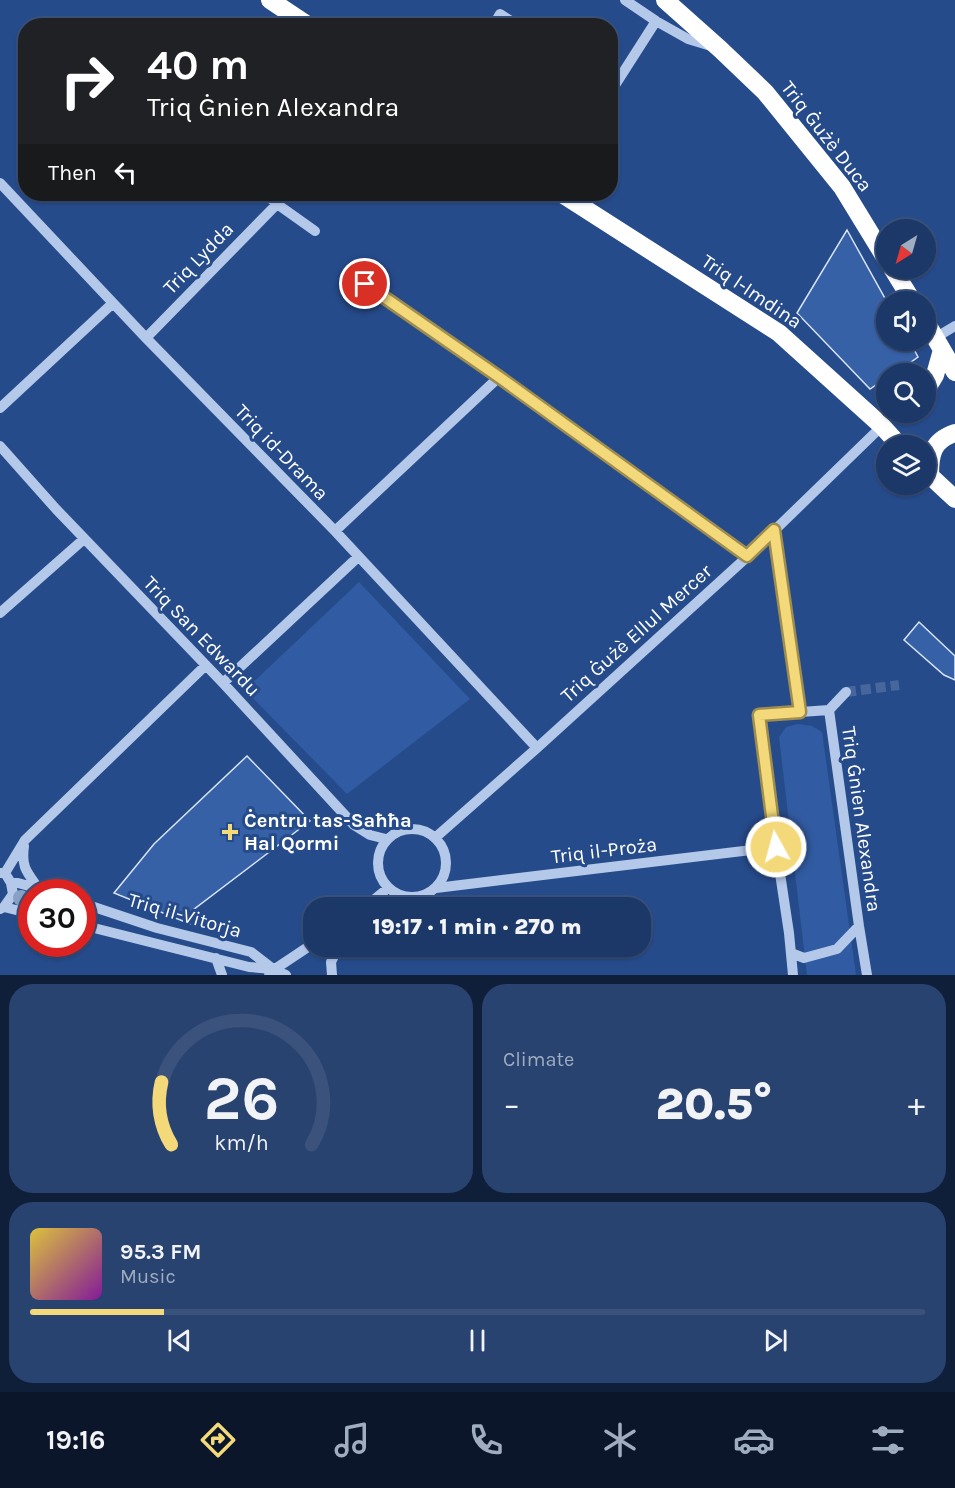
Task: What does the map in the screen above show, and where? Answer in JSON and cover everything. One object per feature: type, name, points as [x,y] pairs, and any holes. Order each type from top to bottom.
[{"type":"highway","points":[[270,0],[297,18]]},
{"type":"highway","name":"Triq Ġużè Duca","points":[[665,0],[765,92],[842,187],[876,243]]},
{"type":"highway","name":"Triq l-Imdina","points":[[573,201],[779,333],[862,408],[876,415]]},
{"type":"highway","points":[[936,339],[955,372]]},
{"type":"highway","points":[[936,367],[939,344]]},
{"type":"highway","points":[[936,446],[942,438],[955,433]]},
{"type":"highway","points":[[936,481],[955,499]]},
{"type":"street","name":"Triq Ġużè Duca","points":[[625,0],[688,39],[720,49]]},
{"type":"street","points":[[618,80],[656,21]]},
{"type":"street","name":"Triq id-Drama","points":[[0,183],[146,338],[335,531],[537,748]]},
{"type":"street","points":[[273,201],[315,231]]},
{"type":"street","name":"Triq Lydda","points":[[146,338],[277,204]]},
{"type":"street","points":[[365,284],[499,377],[747,556]]},
{"type":"street","points":[[0,408],[113,303]]},
{"type":"street","points":[[939,344],[955,326]]},
{"type":"street","points":[[335,531],[499,377]]},
{"type":"street","name":"Triq Ġużè Ellul Mercer","points":[[436,837],[747,556],[880,423]]},
{"type":"street","name":"Triq San Edwardu","points":[[0,446],[84,539],[223,683],[354,825],[370,835],[386,839]]},
{"type":"street","points":[[774,530],[800,712]]},
{"type":"street","points":[[0,613],[84,539]]},
{"type":"street","points":[[223,683],[358,556]]},
{"type":"street","points":[[18,911],[2,908],[13,894],[5,877],[25,840],[205,666]]},
{"type":"street","points":[[829,710],[846,692]]},
{"type":"street","name":"Triq Ġnien Alexandra","points":[[793,975],[759,715],[829,710],[867,975]]},
{"type":"street","points":[[411,828],[423,830],[436,837],[446,858],[446,870],[436,888],[426,895],[414,897],[405,896],[388,888],[379,874],[377,863],[386,839],[399,830],[411,828]]},
{"type":"street","points":[[25,840],[22,860],[32,879]]},
{"type":"street","name":"Triq il-Proża","points":[[436,888],[776,847]]},
{"type":"street","points":[[377,897],[388,888]]},
{"type":"street","name":"Triq il-Vitorja","points":[[96,908],[157,928],[251,952],[270,972]]},
{"type":"street","name":"Triq Ġnien Alexandra","points":[[791,953],[804,958],[837,949],[859,926]]},
{"type":"street","name":"Triq il-Vitorja","points":[[96,928],[286,975]]},
{"type":"street","points":[[270,972],[303,950]]},
{"type":"street","points":[[332,975],[331,962],[334,957]]},
{"type":"street","points":[[216,958],[222,975]]},
{"type":"shaded area","points":[[359,582],[470,699],[347,794],[245,690]]},
{"type":"shaded area","points":[[798,724],[812,726],[822,732],[856,975],[807,975],[779,737],[786,727]]},
{"type":"building","points":[[847,230],[881,291],[876,291],[876,351],[915,351],[918,357],[910,363],[876,363],[876,385],[870,389],[797,313]]},
{"type":"building","points":[[919,622],[955,656],[955,680],[944,675],[904,640]]},
{"type":"building","name":"Ċentru tas-Saħħa Ħal Qormi","points":[[247,756],[310,821],[193,910],[190,924],[114,893],[154,844]]},
{"type":"tunnel","points":[[846,692],[899,685]]},
{"type":"place","name":"Ċentru tas-Saħħa Ħal Qormi","points":[[230,832]]},
{"type":"route","points":[[365,284],[499,377],[747,556],[774,530],[800,712],[759,715],[776,847]]}]
